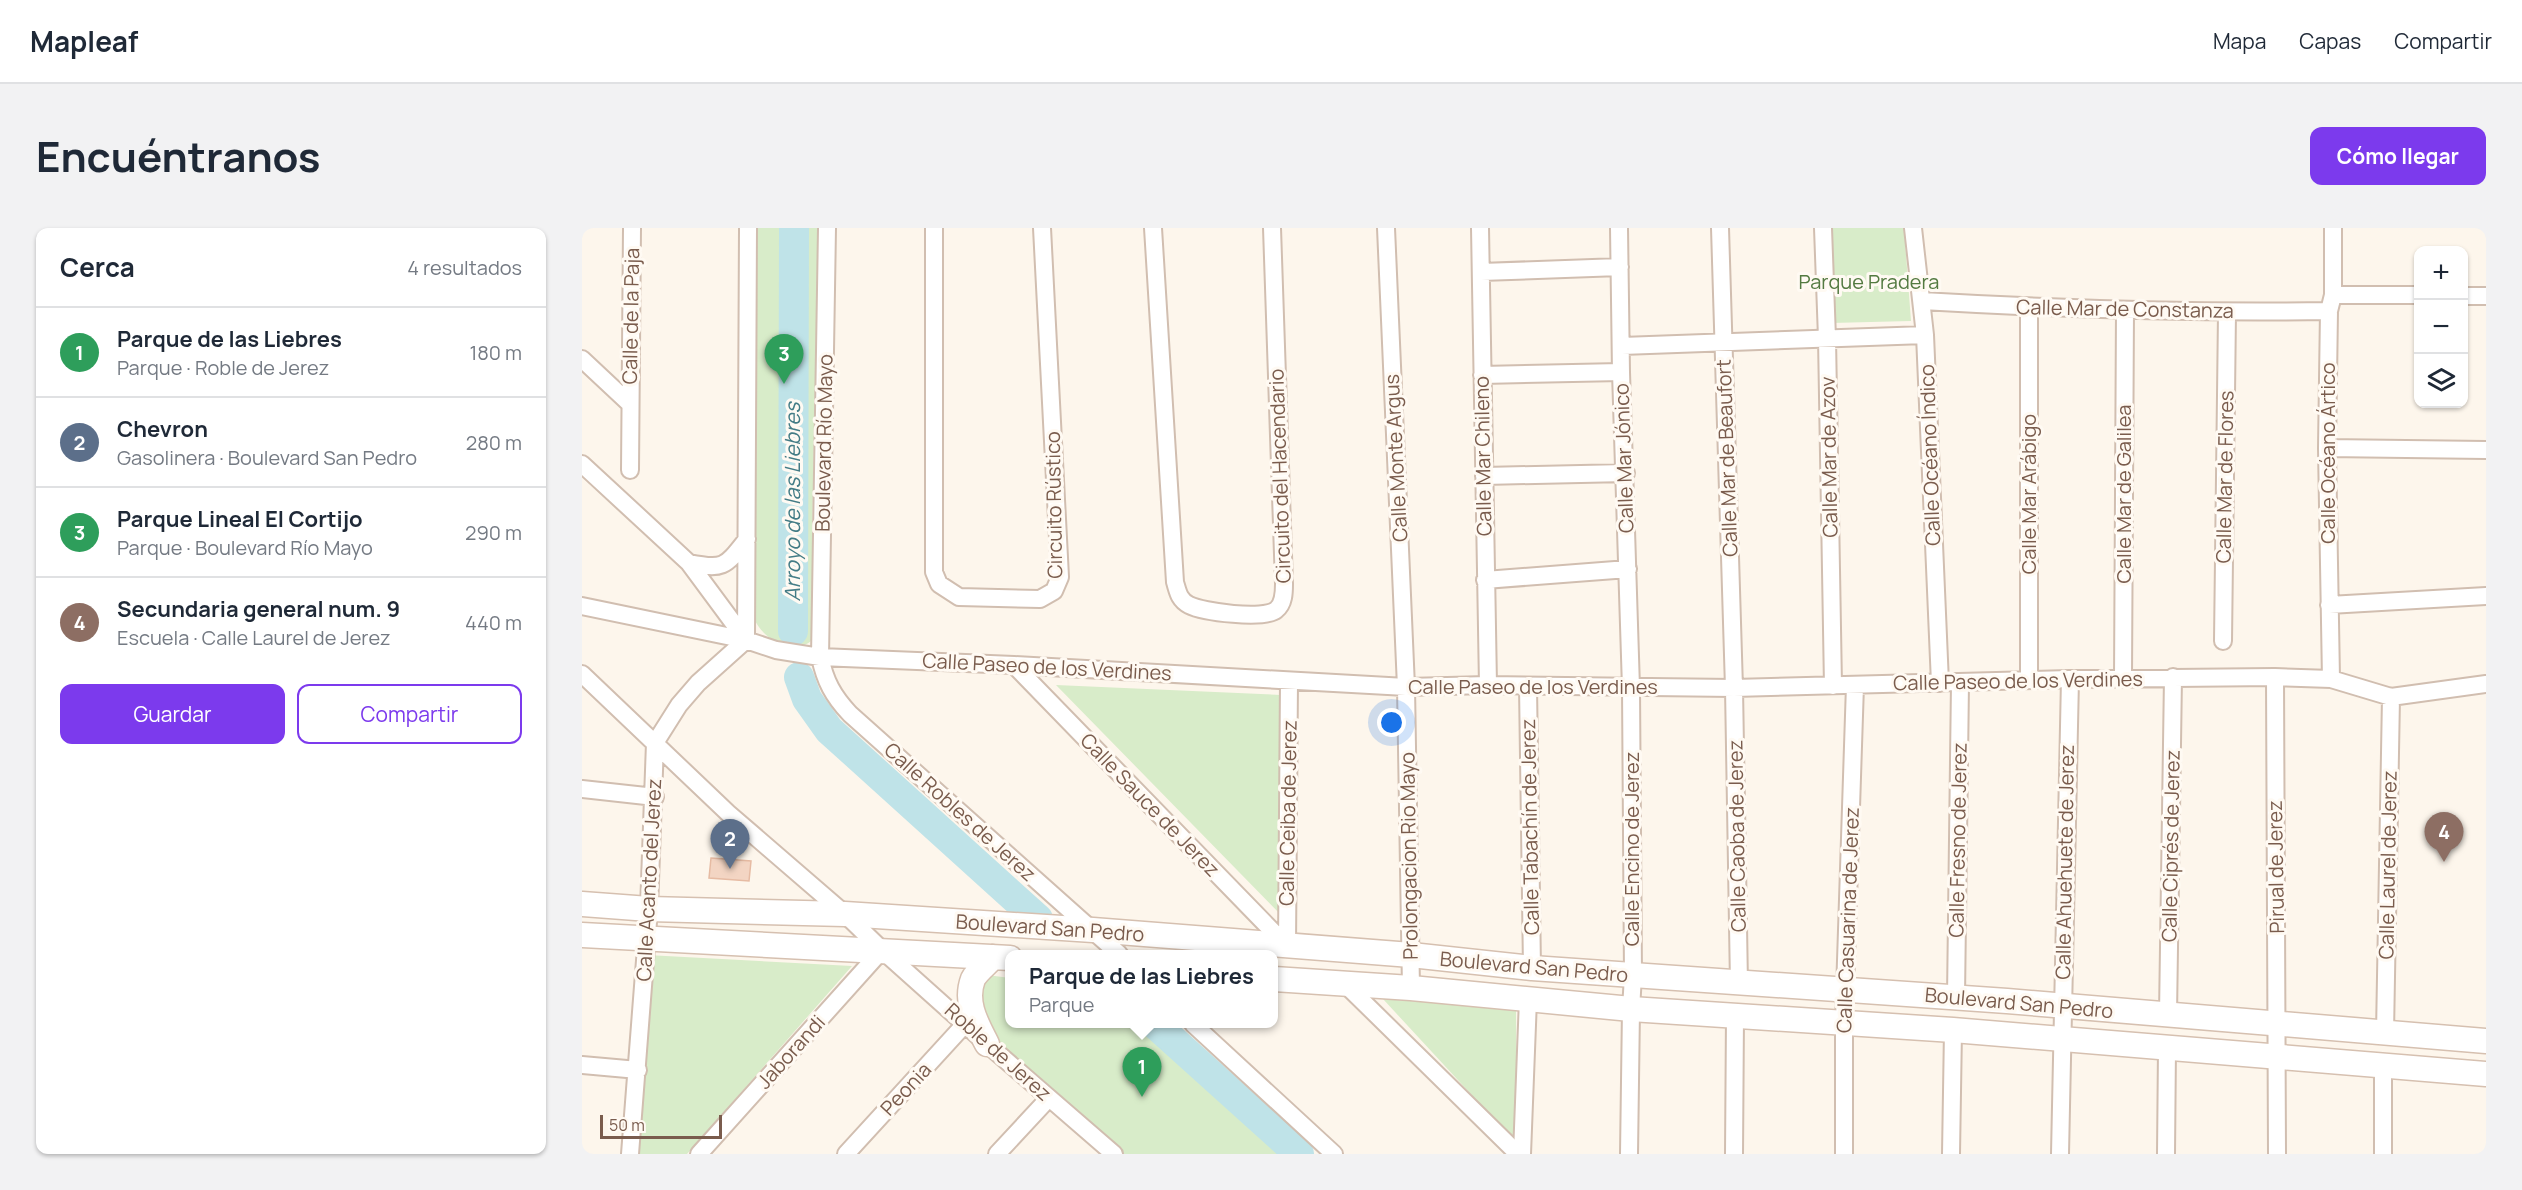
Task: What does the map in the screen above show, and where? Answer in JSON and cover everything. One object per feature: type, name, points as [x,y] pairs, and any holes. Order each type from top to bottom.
[{"type":"street","name":"Calle de la Paja","points":[[630,471],[632,228]]},
{"type":"street","points":[[655,743],[679,705],[692,690],[746,640],[748,228]]},
{"type":"street","name":"Boulevard Río Mayo","points":[[812,656],[827,228]]},
{"type":"street","name":"Circuito Rústico","points":[[934,228],[934,572],[939,584],[959,597],[1040,599],[1054,591],[1060,577],[1042,228]]},
{"type":"street","name":"Circuito del Hacendario","points":[[1153,228],[1174,582],[1179,597],[1200,609],[1256,615],[1277,610],[1281,604],[1284,584],[1272,228]]},
{"type":"street","name":"Calle Monte Argus","points":[[1386,228],[1406,687]]},
{"type":"street","name":"Calle Mar Chileno","points":[[1480,228],[1488,685]]},
{"type":"street","name":"Calle Mar Jónico","points":[[1619,228],[1631,688]]},
{"type":"street","name":"Calle Mar de Beaufort","points":[[1720,228],[1734,688]]},
{"type":"street","name":"Calle Mar de Azov","points":[[1823,228],[1833,686]]},
{"type":"street","name":"Calle Océano Índico","points":[[1913,228],[1925,335],[1940,683]]},
{"type":"street","name":"Calle Océano Ártico","points":[[2331,679],[2328,448],[2333,228]]},
{"type":"street","points":[[1481,272],[1620,267]]},
{"type":"street","name":"Calle Mar de Constanza","points":[[1922,301],[2029,308],[2227,313],[2414,296]]},
{"type":"street","points":[[2468,296],[2486,296]]},
{"type":"street","name":"Calle Mar Arábigo","points":[[2029,308],[2029,680]]},
{"type":"street","name":"Calle Mar de Galilea","points":[[2123,678],[2125,310]]},
{"type":"street","name":"Calle Mar de Flores","points":[[2223,641],[2227,313]]},
{"type":"street","points":[[1622,346],[1925,335]]},
{"type":"street","name":"Calle de la Paja","points":[[582,359],[630,404]]},
{"type":"street","points":[[1482,375],[1621,372]]},
{"type":"street","points":[[2328,448],[2486,450]]},
{"type":"street","points":[[582,464],[689,563],[746,640]]},
{"type":"street","points":[[1484,476],[1626,473]]},
{"type":"street","points":[[689,563],[713,568],[725,565],[747,539]]},
{"type":"street","points":[[1485,580],[1628,569]]},
{"type":"street","points":[[2329,605],[2486,596]]},
{"type":"street","name":"Calle Paseo de los Verdines","points":[[582,606],[812,656],[1406,687],[1488,685],[1734,688],[2070,679],[2275,677],[2331,679],[2391,697],[2486,684]]},
{"type":"street","name":"Calle Robles de Jerez","points":[[812,656],[836,699],[850,714],[1087,930],[1114,950]]},
{"type":"street","name":"Calle Sauce de Jerez","points":[[1014,665],[1287,946]]},
{"type":"street","name":"Roble de Jerez","points":[[582,674],[728,813],[1114,1154]]},
{"type":"street","name":"Calle Ciprés de Jerez","points":[[2168,1015],[2173,677]]},
{"type":"street","name":"Pirual de Jerez","points":[[2275,677],[2277,1154]]},
{"type":"street","name":"Calle Ahuehuete de Jerez","points":[[2060,1154],[2061,1007],[2070,679]]},
{"type":"street","name":"Calle Ceiba de Jerez","points":[[1287,946],[1289,681]]},
{"type":"street","name":"Calle Fresno de Jerez","points":[[1956,997],[1960,683]]},
{"type":"street","name":"Calle Casuarina de Jerez","points":[[1844,1154],[1844,1022],[1855,685]]},
{"type":"street","name":"Calle Tabachín de Jerez","points":[[1528,686],[1533,968]]},
{"type":"street","name":"Prolongacion Rio Mayo","points":[[1406,687],[1411,988]]},
{"type":"street","name":"Calle Encino de Jerez","points":[[1629,1154],[1633,976],[1631,688]]},
{"type":"street","name":"Calle Caoba de Jerez","points":[[1734,688],[1739,984]]},
{"type":"street","name":"Calle Laurel de Jerez","points":[[2385,1033],[2391,697]]},
{"type":"street","name":"Calle Acanto del Jerez","points":[[630,1154],[649,909],[655,797],[655,743]]},
{"type":"street","points":[[582,789],[655,797]]},
{"type":"street","name":"Boulevard San Pedro","points":[[582,904],[649,909],[845,914],[1087,930],[1411,955],[1633,976],[1956,997],[2486,1041]]},
{"type":"street","name":"Boulevard San Pedro","points":[[582,935],[1001,958]]},
{"type":"street","name":"Jaborandi","points":[[699,1154],[882,950]]},
{"type":"street","points":[[987,1044],[972,1015],[971,994],[974,978],[1001,958]]},
{"type":"street","name":"Boulevard San Pedro","points":[[1278,979],[1411,988],[1631,1009],[1953,1030],[2486,1074]]},
{"type":"street","points":[[1345,984],[1520,1154]]},
{"type":"street","points":[[1520,1154],[1528,999]]},
{"type":"street","points":[[1734,1154],[1735,1016]]},
{"type":"street","name":"Peonia","points":[[846,1154],[966,1024]]},
{"type":"street","points":[[1198,1028],[1334,1154]]},
{"type":"street","points":[[1951,1154],[1953,1030]]},
{"type":"street","points":[[2166,1154],[2167,1048]]},
{"type":"street","points":[[582,1065],[638,1070]]},
{"type":"street","points":[[2383,1154],[2384,1066]]},
{"type":"street","points":[[998,1154],[1049,1098]]},
{"type":"green space","points":[[755,228],[818,228],[812,541],[815,637],[799,646],[781,644],[772,639],[758,626],[754,618]]},
{"type":"green space","name":"Parque Pradera","points":[[1829,228],[1904,228],[1911,321],[1831,323]]},
{"type":"green space","points":[[1056,685],[1281,695],[1282,916]]},
{"type":"green space","points":[[647,955],[852,966],[687,1154],[632,1154]]},
{"type":"green space","points":[[987,975],[1005,977],[1005,1028],[1148,1028],[1289,1154],[1120,1154],[994,1041],[978,993]]},
{"type":"green space","points":[[1383,999],[1516,1009],[1517,1144]]},
{"type":"building","points":[[711,858],[751,861],[749,881],[709,878]]},
{"type":"waterway","name":"Arroyo de las Liebres","points":[[793,631],[794,228]]},
{"type":"waterway","name":"Arroyo de las Liebres","points":[[799,677],[807,699],[829,730],[1038,919]]},
{"type":"waterway","name":"Arroyo de las Liebres","points":[[1159,1028],[1299,1154]]},
{"type":"place","name":"Parque Lineal El Cortijo","points":[[784,384]]},
{"type":"place","name":"Secundaria general num. 9","points":[[2444,862]]},
{"type":"place","name":"Chevron","points":[[730,869]]},
{"type":"place","name":"Parque de las Liebres","points":[[1142,1097]]}]
